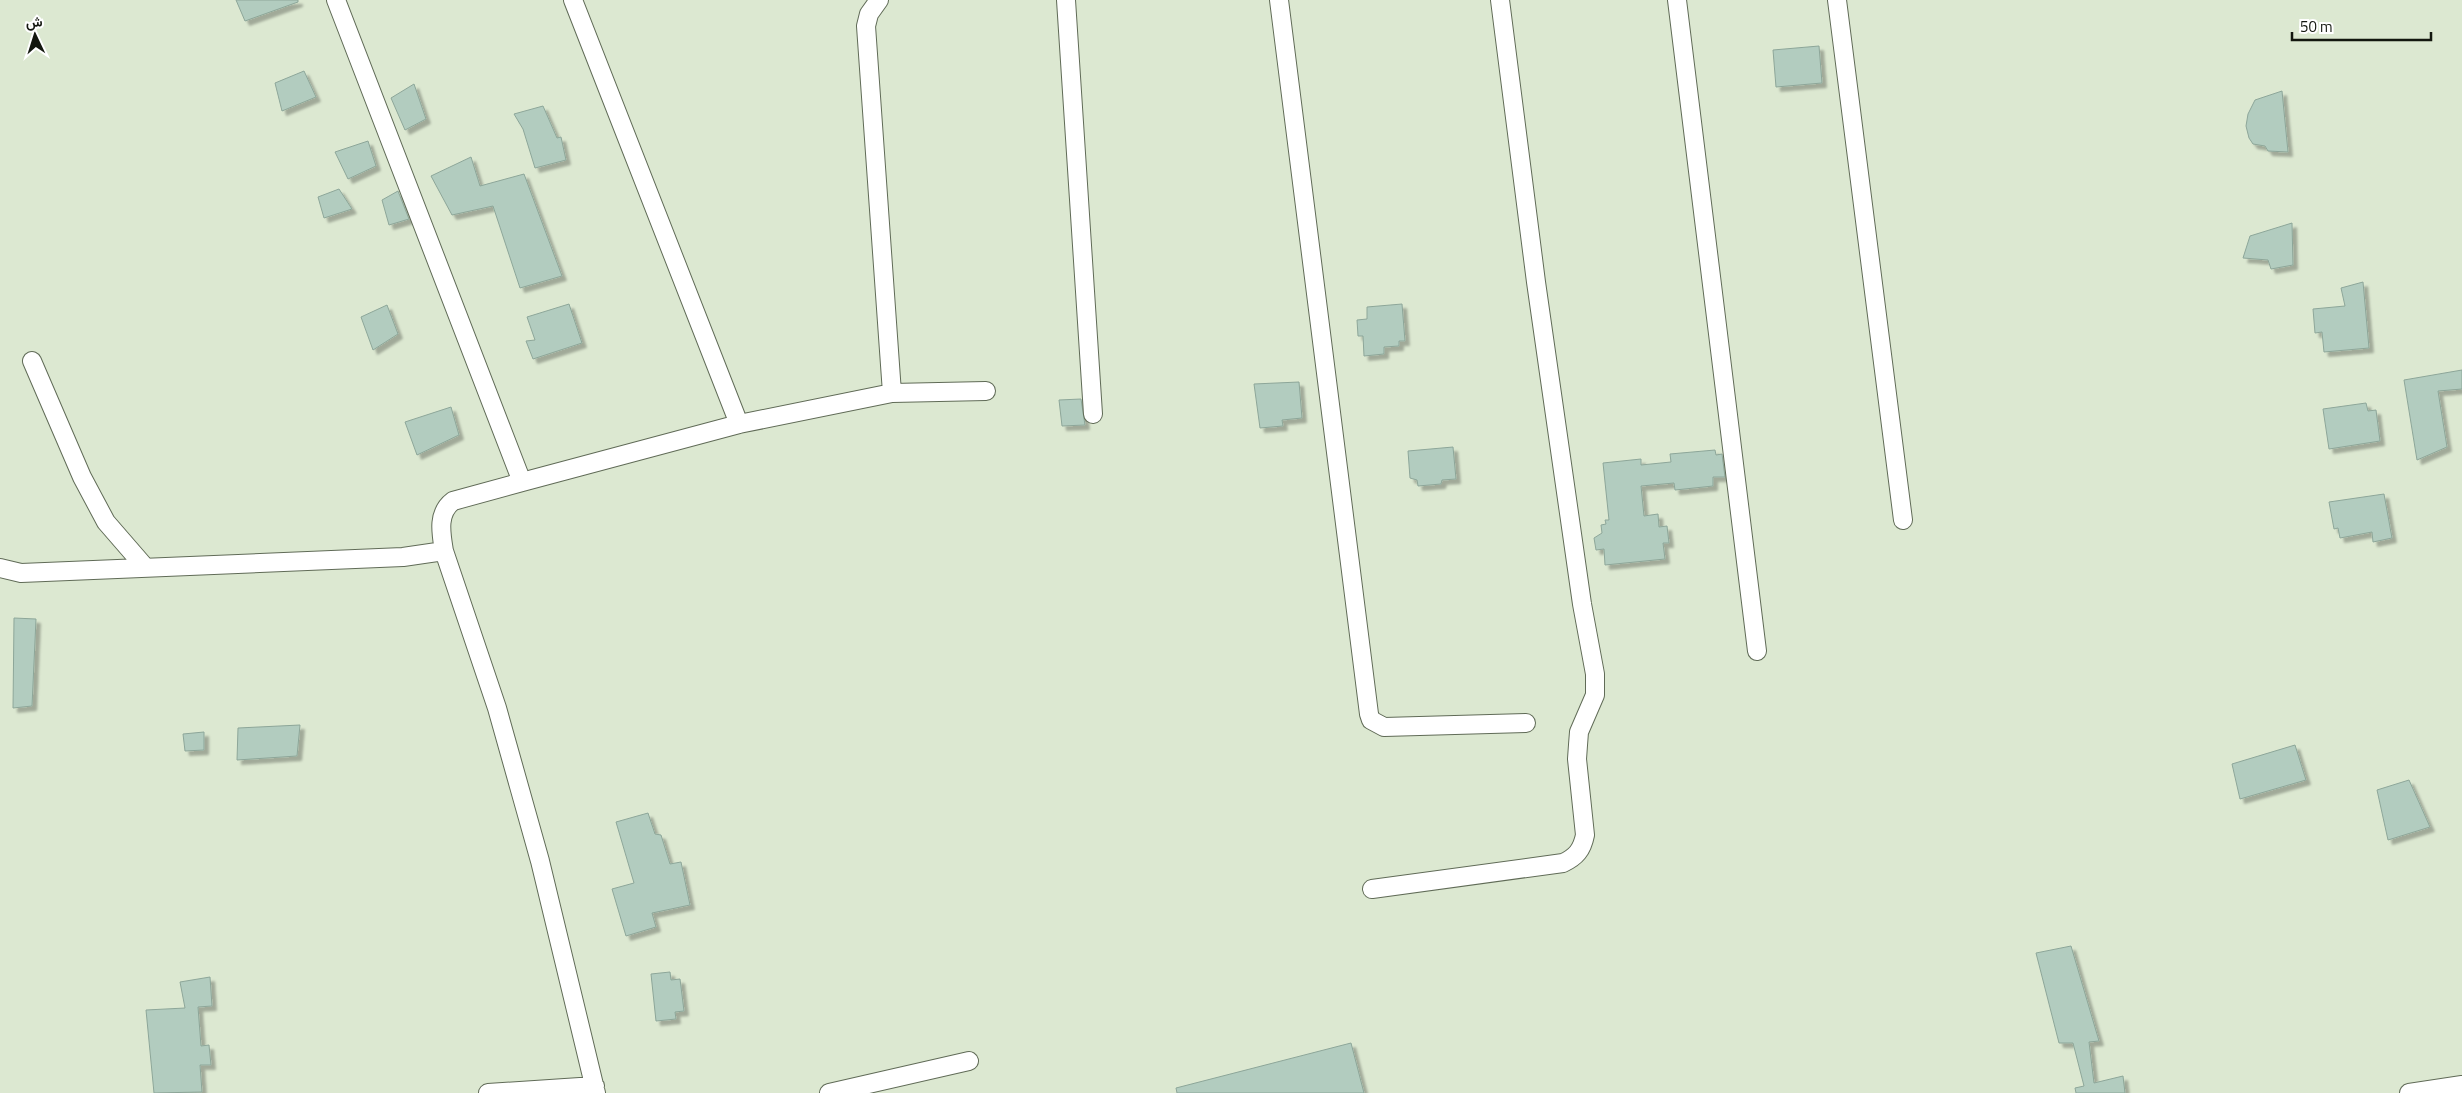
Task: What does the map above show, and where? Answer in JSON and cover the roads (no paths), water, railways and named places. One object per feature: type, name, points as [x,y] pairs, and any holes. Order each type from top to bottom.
[{"type":"street","points":[[336,0],[522,482]]},
{"type":"street","points":[[573,0],[739,424]]},
{"type":"street","points":[[879,0],[868,14],[866,26],[892,393]]},
{"type":"street","points":[[1066,0],[1094,414]]},
{"type":"street","points":[[1279,0],[1369,714],[1372,720],[1384,727],[1526,723]]},
{"type":"street","points":[[1372,889],[1562,864],[1578,854],[1585,835],[1577,759],[1579,732],[1595,695],[1595,674],[1582,604],[1547,359],[1500,0]]},
{"type":"street","points":[[1676,0],[1757,651]]},
{"type":"street","points":[[1836,0],[1903,520]]},
{"type":"street","points":[[32,361],[82,477],[106,522],[145,567]]},
{"type":"street","points":[[488,1093],[596,1090],[535,842],[497,708],[444,551],[441,517],[447,506],[453,501],[739,424],[892,393],[986,391]]},
{"type":"street","points":[[0,568],[21,573],[403,557],[444,551]]},
{"type":"street","points":[[829,1093],[969,1061]]},
{"type":"street","points":[[2409,1093],[2462,1085]]}]
